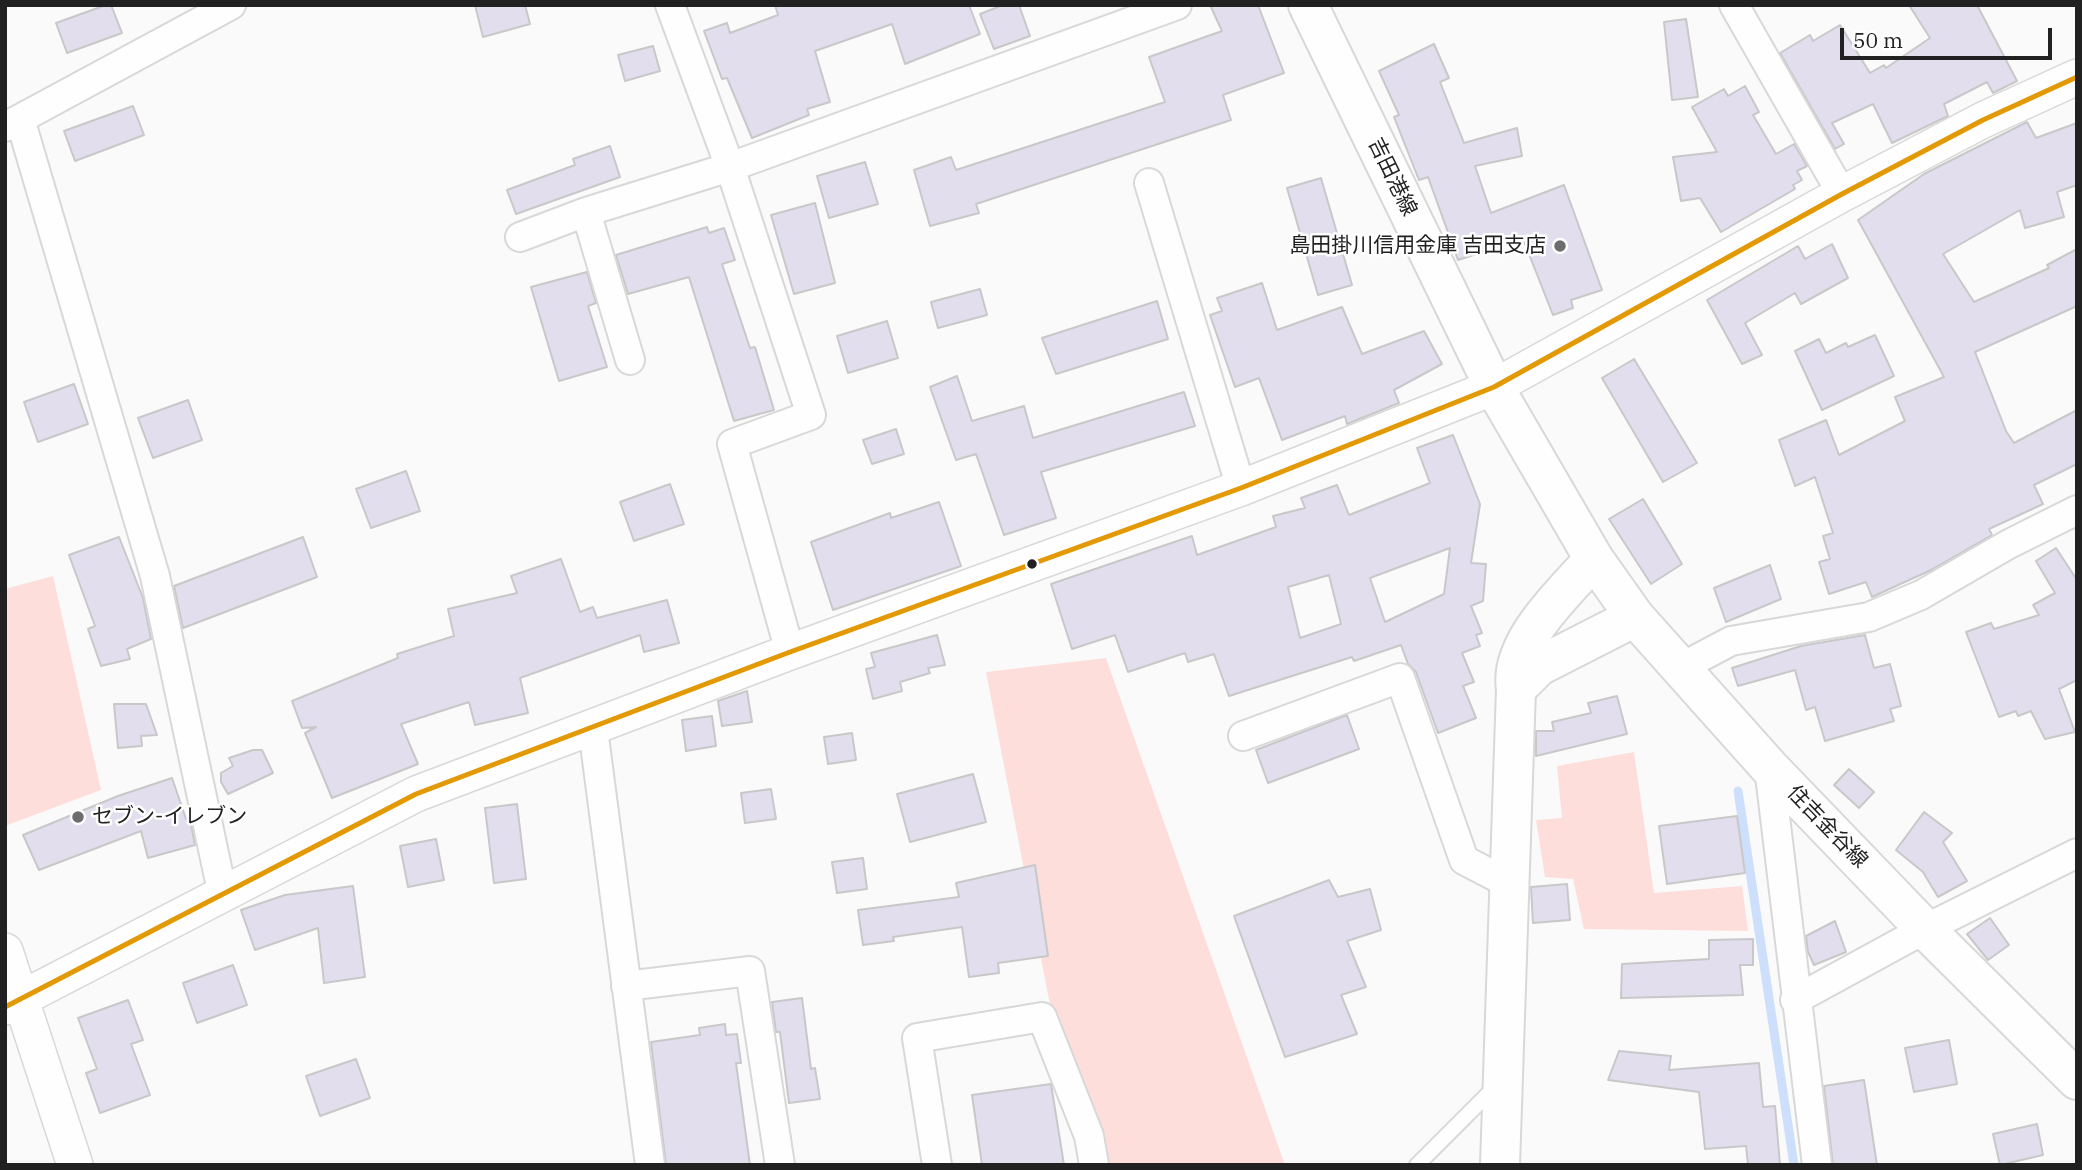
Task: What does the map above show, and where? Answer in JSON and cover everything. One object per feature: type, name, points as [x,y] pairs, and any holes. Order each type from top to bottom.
[{"type":"main road","name":"吉田港線","points":[[1308,5],[1494,387]]},
{"type":"main road","name":"住吉金谷線","points":[[1494,387],[1594,558],[1634,617],[1769,767],[1925,929],[2077,1080]]},
{"type":"main road","points":[[1500,1165],[1516,661],[1526,641],[1594,558]]},
{"type":"main road","points":[[1516,689],[1539,666],[1634,617]]},
{"type":"street","points":[[223,896],[155,576],[13,123],[231,5]]},
{"type":"street","points":[[670,5],[730,167],[811,415],[732,444],[790,652]]},
{"type":"street","points":[[520,237],[586,212],[730,167],[1177,5]]},
{"type":"street","points":[[1734,5],[1842,194]]},
{"type":"street","points":[[14,1003],[416,794],[790,652],[1241,488],[1494,387],[1842,194],[1983,120],[2077,77]]},
{"type":"street","points":[[1149,183],[1241,488]]},
{"type":"street","points":[[586,212],[630,360]]},
{"type":"street","points":[[1680,668],[1731,641],[1869,617],[1921,595],[2009,544],[2077,510]]},
{"type":"street","points":[[1243,736],[1400,678],[1464,860],[1508,883]]},
{"type":"street","points":[[593,729],[650,1165]]},
{"type":"street","points":[[1769,767],[1817,1165]]},
{"type":"street","points":[[1795,1000],[1925,929],[2077,853]]},
{"type":"street","points":[[5,951],[14,1003],[75,1165]]},
{"type":"street","points":[[626,986],[750,971],[780,1165]]},
{"type":"street","points":[[937,1165],[917,1038],[1042,1017],[1089,1136],[1094,1165]]},
{"type":"lane","points":[[1417,1165],[1503,1079]]},
{"type":"shaded area","points":[[53,576],[101,790],[5,826],[5,589]]},
{"type":"shaded area","points":[[1106,658],[1285,1165],[1108,1165],[1105,1143],[1055,1031],[986,672]]},
{"type":"shaded area","points":[[1634,752],[1654,893],[1742,886],[1748,931],[1584,929],[1573,879],[1545,877],[1536,820],[1562,818],[1557,766]]},
{"type":"building","points":[[111,5],[122,33],[67,53],[56,23]]},
{"type":"building","points":[[475,5],[525,5],[530,24],[483,37]]},
{"type":"building","points":[[775,5],[969,5],[980,34],[905,64],[892,24],[815,51],[830,102],[807,109],[809,115],[752,138],[727,78],[722,79],[704,31],[727,23],[730,33],[778,15]]},
{"type":"building","points":[[1003,5],[1019,5],[1030,36],[994,49],[980,14]]},
{"type":"building","points":[[1210,5],[1258,5],[1284,73],[1223,95],[1231,120],[976,204],[979,213],[930,226],[914,170],[951,157],[956,170],[1165,102],[1149,57],[1222,31]]},
{"type":"building","points":[[1909,5],[1977,5],[2017,81],[1993,93],[1987,82],[1944,104],[1948,116],[1892,143],[1873,104],[1832,123],[1844,144],[1835,149],[1780,53],[1810,35],[1813,41],[1840,25],[1870,73],[1884,65],[1886,68],[1930,38]]},
{"type":"building","points":[[1686,19],[1698,97],[1672,100],[1664,22]]},
{"type":"building","points":[[1434,44],[1449,78],[1440,82],[1464,143],[1517,128],[1522,156],[1475,166],[1491,213],[1564,185],[1602,290],[1571,300],[1573,308],[1553,315],[1523,239],[1458,260],[1428,177],[1419,180],[1394,117],[1399,115],[1379,71]]},
{"type":"building","points":[[653,46],[660,71],[625,81],[618,55]]},
{"type":"building","points":[[1745,86],[1759,112],[1753,115],[1776,154],[1794,144],[1807,166],[1797,171],[1802,180],[1793,185],[1795,189],[1721,232],[1700,198],[1681,201],[1673,157],[1717,152],[1692,107],[1724,89],[1728,96]]},
{"type":"building","points":[[133,106],[144,135],[75,161],[64,131]]},
{"type":"building","points":[[2027,122],[2036,138],[2077,123],[2077,185],[2057,192],[2064,217],[2025,228],[2020,210],[1943,254],[1974,302],[2049,268],[2047,265],[2077,249],[2077,306],[1975,352],[2006,431],[2014,443],[2077,410],[2077,464],[2034,485],[2043,504],[1989,529],[1992,535],[1931,570],[1872,597],[1866,582],[1829,594],[1819,562],[1830,559],[1823,536],[1833,533],[1815,477],[1795,486],[1779,440],[1826,420],[1839,455],[1905,421],[1895,397],[1944,377],[1858,220],[1924,174]]},
{"type":"building","points":[[610,146],[620,177],[516,214],[507,190],[575,165],[573,159]]},
{"type":"building","points":[[865,162],[878,204],[829,218],[817,176]]},
{"type":"building","points":[[1321,178],[1352,285],[1318,295],[1287,188]]},
{"type":"building","points":[[815,203],[835,283],[794,294],[771,215]]},
{"type":"building","points":[[707,227],[709,233],[724,228],[735,260],[722,264],[750,348],[755,347],[774,410],[734,421],[689,277],[628,294],[616,255]]},
{"type":"building","points":[[1832,244],[1848,278],[1801,304],[1795,293],[1745,323],[1762,355],[1742,364],[1707,300],[1798,246],[1805,259]]},
{"type":"building","points":[[587,272],[596,303],[588,306],[607,367],[559,381],[531,287]]},
{"type":"building","points":[[1262,283],[1277,330],[1342,307],[1362,354],[1424,331],[1442,364],[1394,390],[1399,403],[1347,424],[1345,416],[1282,440],[1259,378],[1235,387],[1210,315],[1222,311],[1217,298]]},
{"type":"building","points":[[980,289],[987,315],[938,328],[931,302]]},
{"type":"building","points":[[1157,301],[1168,339],[1056,374],[1042,338]]},
{"type":"building","points":[[887,321],[898,358],[848,373],[837,336]]},
{"type":"building","points":[[1875,335],[1894,376],[1822,410],[1795,351],[1819,339],[1826,353],[1846,343],[1848,347]]},
{"type":"building","points":[[1634,359],[1697,463],[1663,482],[1602,378]]},
{"type":"building","points":[[957,376],[972,421],[1024,406],[1033,438],[1184,392],[1195,426],[1041,472],[1056,518],[1004,535],[976,454],[956,460],[930,387]]},
{"type":"building","points":[[74,384],[88,424],[38,442],[24,402]]},
{"type":"building","points":[[188,400],[202,440],[153,458],[138,418]]},
{"type":"building","points":[[896,429],[904,454],[872,464],[863,440]]},
{"type":"building","points":[[1453,435],[1480,504],[1471,563],[1486,564],[1483,601],[1471,606],[1482,633],[1476,635],[1480,646],[1462,653],[1474,682],[1463,686],[1476,718],[1438,733],[1416,672],[1408,664],[1401,645],[1354,661],[1352,657],[1229,696],[1214,654],[1188,662],[1185,653],[1128,672],[1115,635],[1072,649],[1051,584],[1192,536],[1197,555],[1276,527],[1273,516],[1305,508],[1301,498],[1337,485],[1349,515],[1430,483],[1417,448]],"holes":[[[1450,548],[1444,594],[1385,622],[1370,578]],[[1329,575],[1341,624],[1300,638],[1288,587]]]},
{"type":"building","points":[[406,471],[420,511],[371,528],[356,489]]},
{"type":"building","points":[[670,484],[684,524],[634,541],[620,502]]},
{"type":"building","points":[[1643,499],[1682,564],[1651,584],[1609,519]]},
{"type":"building","points":[[939,502],[961,566],[833,610],[811,542],[890,513],[891,518]]},
{"type":"building","points":[[119,537],[143,598],[151,639],[127,649],[130,659],[101,666],[88,629],[95,626],[69,555]]},
{"type":"building","points":[[303,537],[317,577],[183,628],[174,586]]},
{"type":"building","points":[[2056,548],[2077,580],[2077,680],[2059,689],[2075,732],[2045,739],[2031,711],[2018,716],[2016,711],[1999,717],[1966,632],[1991,623],[1994,629],[2039,615],[2033,605],[2055,593],[2036,561]]},
{"type":"building","points":[[561,559],[580,612],[593,607],[597,618],[667,600],[679,643],[644,652],[640,635],[520,678],[528,713],[475,725],[469,702],[401,724],[418,764],[332,798],[305,733],[316,727],[302,728],[292,701],[398,658],[397,654],[454,636],[448,609],[517,593],[511,576]]},
{"type":"building","points":[[1770,565],[1781,599],[1726,622],[1714,588]]},
{"type":"building","points":[[937,635],[945,665],[928,668],[930,673],[900,682],[902,691],[873,699],[866,669],[875,667],[871,653]]},
{"type":"building","points":[[1865,635],[1874,668],[1890,664],[1901,706],[1890,709],[1894,721],[1825,741],[1815,707],[1806,710],[1795,670],[1738,686],[1732,668],[1801,646]]},
{"type":"building","points":[[747,691],[752,722],[722,726],[718,701]]},
{"type":"building","points":[[1617,696],[1627,734],[1536,756],[1536,731],[1554,731],[1552,722],[1591,713],[1588,703]]},
{"type":"building","points":[[114,704],[146,704],[157,735],[141,736],[142,746],[118,748]]},
{"type":"building","points":[[1347,715],[1359,749],[1268,783],[1256,750]]},
{"type":"building","points":[[712,716],[716,746],[686,751],[682,720]]},
{"type":"building","points":[[852,733],[856,760],[828,764],[824,737]]},
{"type":"building","points":[[253,750],[262,750],[273,773],[228,794],[221,782],[221,773],[233,766],[229,758]]},
{"type":"building","points":[[1849,769],[1874,792],[1859,808],[1834,785]]},
{"type":"building","points":[[973,774],[986,822],[910,842],[897,794]]},
{"type":"building","points":[[172,778],[186,819],[190,819],[195,845],[148,858],[141,831],[39,870],[23,835],[118,796]]},
{"type":"building","points":[[771,789],[776,819],[745,823],[741,793]]},
{"type":"building","points":[[517,804],[526,879],[494,883],[485,808]]},
{"type":"building","points":[[1924,812],[1952,833],[1943,842],[1967,881],[1938,897],[1923,872],[1896,850]]},
{"type":"building","points":[[1737,816],[1745,873],[1667,884],[1659,826]]},
{"type":"building","points":[[436,839],[444,880],[408,887],[400,846]]},
{"type":"building","points":[[863,858],[867,889],[837,893],[832,862]]},
{"type":"building","points":[[1035,865],[1048,956],[998,963],[999,973],[969,977],[962,927],[893,937],[894,941],[863,945],[858,910],[959,897],[956,883]]},
{"type":"building","points":[[1329,880],[1338,897],[1370,889],[1381,930],[1347,941],[1366,987],[1341,995],[1357,1034],[1285,1057],[1234,916]]},
{"type":"building","points":[[1567,884],[1570,920],[1533,923],[1531,887]]},
{"type":"building","points":[[353,886],[365,977],[324,983],[318,928],[255,950],[241,910],[285,895]]},
{"type":"building","points":[[1990,918],[2009,945],[1988,960],[1967,934]]},
{"type":"building","points":[[1835,921],[1846,952],[1814,965],[1808,952],[1806,936]]},
{"type":"building","points":[[1753,939],[1753,965],[1740,965],[1743,995],[1621,998],[1622,964],[1709,959],[1709,940]]},
{"type":"building","points":[[233,965],[247,1005],[197,1023],[183,983]]},
{"type":"building","points":[[802,998],[811,1069],[815,1068],[820,1099],[789,1103],[780,1032],[776,1032],[772,1002]]},
{"type":"building","points":[[128,1000],[143,1040],[131,1044],[150,1095],[100,1113],[86,1073],[97,1069],[78,1018]]},
{"type":"building","points":[[725,1024],[726,1035],[737,1034],[741,1063],[736,1063],[750,1165],[666,1165],[651,1042],[700,1035],[699,1028]]},
{"type":"building","points":[[1949,1040],[1957,1084],[1914,1092],[1905,1048]]},
{"type":"building","points":[[1619,1051],[1671,1056],[1669,1070],[1759,1063],[1763,1107],[1775,1106],[1780,1165],[1748,1165],[1746,1146],[1705,1149],[1699,1092],[1608,1080]]},
{"type":"building","points":[[356,1059],[370,1098],[320,1116],[306,1076]]},
{"type":"building","points":[[1864,1080],[1877,1165],[1833,1165],[1824,1086]]},
{"type":"building","points":[[1051,1084],[1064,1165],[982,1165],[972,1095]]},
{"type":"building","points":[[2037,1124],[2043,1155],[2000,1165],[1993,1134]]},
{"type":"waterway","points":[[1738,791],[1794,1165]]},
{"type":"transit line","points":[[5,1007],[416,794],[790,652],[1241,488],[1494,387],[1842,194],[1983,120],[2077,77]]},
{"type":"place","name":"島田掛川信用金庫 吉田支店","points":[[1560,246]]},
{"type":"place","name":"セブン-イレブン","points":[[78,817]]}]
